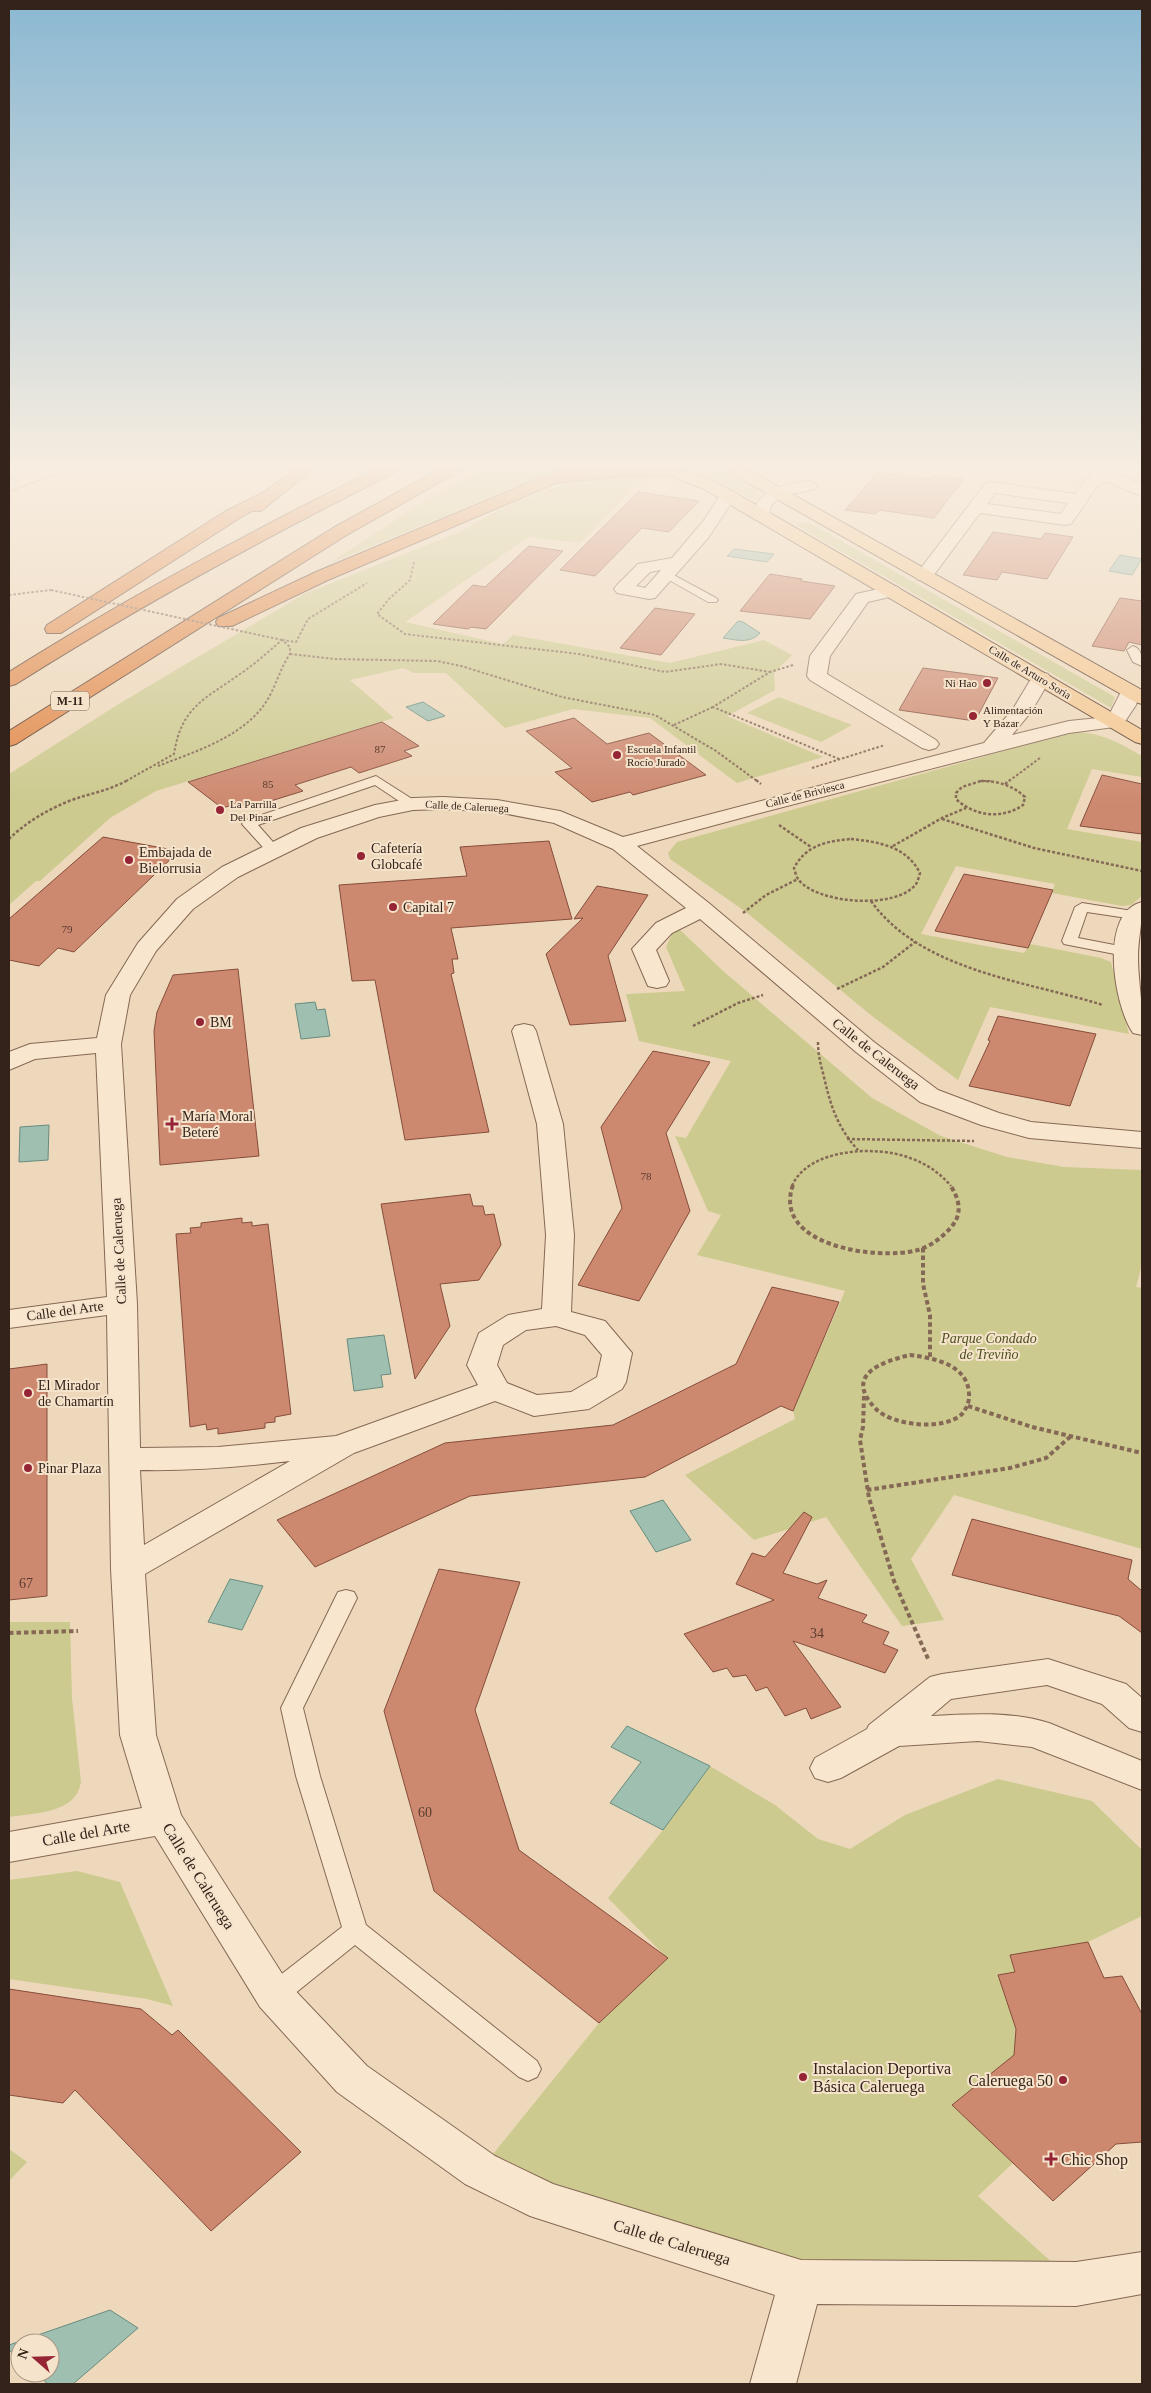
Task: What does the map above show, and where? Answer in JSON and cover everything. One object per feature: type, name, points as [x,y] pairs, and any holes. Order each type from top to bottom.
[{"type":"highway","points":[[40,638],[128,581]]},
{"type":"highway","points":[[89,628],[102,610],[146,581]]},
{"type":"highway","points":[[9,680],[89,628],[175,581]]},
{"type":"highway","name":"M-11","points":[[9,740],[261,581]]},
{"type":"highway","points":[[131,662],[230,620],[312,581]]},
{"type":"main road","name":"Calle de Arturo Soria","points":[[874,581],[1142,738]]},
{"type":"main road","points":[[932,581],[1136,695]]},
{"type":"street","points":[[892,591],[862,598],[820,656],[817,676],[922,740]]},
{"type":"street","points":[[990,748],[1021,712],[1041,678]]},
{"type":"street","points":[[1115,722],[1126,705],[1136,695]]},
{"type":"street","name":"Calle de Briviesca","points":[[1021,712],[1032,719],[1069,726]]},
{"type":"street","name":"Calle de Briviesca","points":[[621,844],[1069,726],[1115,722]]},
{"type":"street","name":"Calle de Caleruega","points":[[1142,1140],[1029,1130],[990,1119],[929,1096],[838,1025],[713,918],[621,844],[560,817],[498,806],[442,803],[413,804],[375,811],[309,833],[230,872],[185,904],[146,948],[118,995],[108,1044],[122,1304],[128,1569],[138,1735],[164,1819],[274,1995],[352,2078],[480,2170],[545,2202],[801,2282],[1076,2284],[1142,2274]]},
{"type":"street","points":[[1138,912],[1125,951],[1138,1022]]},
{"type":"street","points":[[656,981],[644,949],[664,928],[713,918]]},
{"type":"street","points":[[524,1031],[550,1124],[560,1235],[556,1317]]},
{"type":"street","points":[[9,1062],[30,1052],[108,1044]]},
{"type":"street","name":"Calle del Arte","points":[[9,1319],[122,1304]]},
{"type":"street","points":[[556,1317],[595,1328],[617,1352],[611,1382],[578,1402],[534,1406],[496,1390],[482,1365],[490,1340],[518,1322],[556,1317]]},
{"type":"street","points":[[128,1569],[343,1445],[496,1390]]},
{"type":"street","points":[[124,1458],[178,1460],[218,1458],[343,1445]]},
{"type":"street","points":[[873,1742],[942,1687],[1048,1672],[1114,1694],[1142,1718]]},
{"type":"street","points":[[828,1768],[893,1732],[978,1727],[1036,1733],[1142,1776]]},
{"type":"street","name":"Calle del Arte","points":[[9,1847],[164,1819]]},
{"type":"street","points":[[773,2384],[801,2282]]},
{"type":"lane","points":[[688,581],[712,600]]},
{"type":"lane","points":[[1133,650],[1137,659],[1142,662]]},
{"type":"lane","points":[[1125,951],[1069,941],[1082,906],[1138,912]]},
{"type":"lane","points":[[346,1598],[292,1708],[308,1776],[355,1931],[528,2069]]},
{"type":"lane","points":[[274,1995],[355,1931]]},
{"type":"path","points":[[409,581],[389,599],[378,614],[405,634],[579,654],[665,672],[721,664],[770,672]]},
{"type":"path","points":[[9,595],[50,590],[296,642],[308,619],[368,583]]},
{"type":"path","points":[[9,839],[23,825],[69,801],[110,790],[149,770],[214,742],[255,714],[264,704],[276,683],[283,662],[290,654],[290,647],[282,640]]},
{"type":"path","points":[[149,770],[174,754],[175,739],[180,725],[197,703],[248,669],[282,640]]},
{"type":"path","points":[[290,654],[334,659],[436,661],[461,666],[562,697],[655,715],[716,751],[762,784]]},
{"type":"path","points":[[674,725],[712,707],[770,672],[820,656]]},
{"type":"path","points":[[712,707],[840,760]]},
{"type":"path","points":[[805,771],[840,760],[922,740]]},
{"type":"path","points":[[1004,784],[1041,757]]},
{"type":"path","points":[[984,782],[1004,784],[1017,789],[1025,797],[1021,808],[1013,812],[994,814],[966,808],[956,799],[956,793],[964,785],[984,782]]},
{"type":"path","points":[[893,847],[942,818],[966,808]]},
{"type":"path","points":[[748,809],[761,818],[782,827],[811,847]]},
{"type":"path","points":[[942,818],[1034,848],[1142,871]]},
{"type":"path","points":[[852,839],[873,841],[893,847],[907,854],[916,863],[920,873],[915,884],[904,893],[871,901],[851,901],[828,896],[808,887],[798,879],[794,868],[798,856],[811,847],[833,841],[852,839]]},
{"type":"path","points":[[713,918],[798,879]]},
{"type":"path","points":[[871,901],[895,929],[915,942],[954,962],[1084,998],[1138,1022]]},
{"type":"path","points":[[693,1026],[738,1003],[802,994],[883,967],[915,942]]},
{"type":"path","points":[[838,1025],[819,1031],[818,1054],[827,1100],[835,1121],[858,1151]]},
{"type":"path","points":[[847,1139],[974,1141],[1029,1130]]},
{"type":"path","points":[[858,1151],[887,1152],[909,1157],[930,1167],[950,1183],[960,1202],[956,1224],[942,1238],[924,1248],[892,1254],[858,1252],[829,1244],[811,1234],[797,1221],[788,1202],[794,1179],[809,1165],[831,1155],[858,1151]]},
{"type":"path","points":[[924,1248],[923,1284],[930,1315],[930,1357]]},
{"type":"path","points":[[864,1396],[872,1408],[886,1417],[899,1423],[928,1426],[950,1421],[963,1412],[968,1406],[970,1388],[963,1376],[941,1360],[910,1355],[896,1357],[874,1365],[864,1378],[863,1427],[860,1440],[867,1490],[875,1527],[890,1574],[906,1614],[942,1687]]},
{"type":"path","points":[[968,1406],[1004,1419],[1070,1437],[1142,1453]]},
{"type":"path","points":[[867,1490],[928,1479],[1010,1468],[1046,1458],[1070,1437]]},
{"type":"path","points":[[9,1633],[78,1631]]},
{"type":"green space","points":[[337,581],[465,581],[405,622],[503,644],[513,635],[670,663],[764,640],[792,655],[774,673],[775,690],[727,716],[823,757],[737,783],[650,718],[573,709],[505,728],[446,673],[414,673],[403,668],[350,680],[394,718],[156,791],[110,818],[40,881],[36,881],[9,905],[9,774],[117,705],[304,594]]},
{"type":"green space","points":[[892,581],[911,581],[1115,697],[1111,708]]},
{"type":"green space","points":[[779,697],[852,725],[821,742],[747,713]]},
{"type":"green space","points":[[1072,732],[1100,736],[1125,746],[1142,756],[1142,777],[1092,769],[1067,829],[1142,842],[1142,896],[1131,905],[1122,906],[1052,893],[1055,884],[956,866],[921,934],[1024,953],[1030,944],[1101,958],[1111,962],[1129,1034],[990,1007],[958,1080],[872,1016],[746,912],[670,859],[668,853],[677,842]]},
{"type":"green space","name":"Parque Condado de Treviño","points":[[676,926],[722,970],[872,1098],[941,1136],[1007,1157],[1064,1167],[1142,1170],[1142,1264],[1136,1287],[1142,1288],[1142,1549],[954,1495],[911,1559],[944,1620],[902,1626],[826,1517],[754,1540],[685,1475],[795,1419],[793,1411],[845,1291],[697,1255],[721,1215],[708,1211],[675,1136],[686,1138],[731,1061],[639,1041],[626,994],[685,991],[666,947]]},
{"type":"green space","points":[[9,1622],[70,1622],[72,1698],[81,1782],[77,1793],[63,1806],[41,1813],[9,1817]]},
{"type":"green space","points":[[710,1766],[775,1805],[818,1839],[850,1849],[905,1815],[998,1779],[1092,1801],[1142,1850],[1142,1916],[1088,1942],[1010,1956],[1015,1972],[998,1975],[1016,2029],[1014,2055],[952,2105],[1013,2163],[978,2196],[1076,2284],[801,2282],[480,2170],[599,2023],[667,1958],[608,1898],[663,1830]]},
{"type":"green space","points":[[77,1871],[120,1882],[173,2006],[147,1999],[9,1979],[9,1880]]},
{"type":"green space","points":[[9,2149],[27,2162],[9,2181]]},
{"type":"shaded area","points":[[738,621],[743,622],[760,633],[748,640],[723,638]]},
{"type":"shaded area","points":[[423,702],[445,716],[428,721],[406,707]]},
{"type":"shaded area","points":[[315,1002],[317,1010],[325,1009],[330,1036],[301,1039],[295,1004]]},
{"type":"shaded area","points":[[49,1125],[48,1160],[19,1162],[20,1127]]},
{"type":"shaded area","points":[[384,1335],[391,1374],[381,1375],[383,1387],[354,1391],[347,1339]]},
{"type":"shaded area","points":[[663,1500],[691,1540],[656,1552],[630,1511]]},
{"type":"shaded area","points":[[230,1579],[263,1586],[242,1630],[208,1622]]},
{"type":"shaded area","points":[[627,1726],[710,1766],[663,1830],[610,1803],[641,1762],[611,1747]]},
{"type":"shaded area","points":[[110,2310],[138,2328],[73,2384],[47,2383],[60,2383],[60,2333],[44,2333]]},
{"type":"building","points":[[492,581],[534,581],[486,629],[471,627],[468,629],[433,624],[473,585],[485,587]]},
{"type":"building","points":[[765,581],[801,581],[835,586],[810,619],[740,611]]},
{"type":"building","points":[[1120,598],[1142,601],[1142,645],[1129,642],[1124,651],[1092,646]]},
{"type":"building","points":[[655,608],[695,614],[661,655],[620,648]]},
{"type":"building","points":[[923,668],[998,678],[975,721],[899,710]]},
{"type":"building","points":[[574,718],[607,744],[649,733],[706,775],[633,795],[630,792],[592,802],[555,772],[572,768],[526,731]]},
{"type":"building","points":[[382,722],[419,746],[404,751],[412,756],[359,773],[351,767],[295,785],[303,791],[245,809],[237,804],[222,808],[188,782]]},
{"type":"building","points":[[1102,775],[1142,784],[1142,834],[1080,826]]},
{"type":"building","points":[[103,837],[179,851],[74,952],[58,948],[39,966],[9,960],[9,919]]},
{"type":"building","points":[[549,841],[572,919],[451,928],[458,959],[452,959],[454,973],[451,974],[489,1132],[405,1140],[375,980],[352,981],[339,885],[467,876],[460,847]]},
{"type":"building","points":[[964,874],[1053,890],[1028,948],[935,931]]},
{"type":"building","points":[[597,886],[648,895],[608,956],[626,1021],[570,1025],[546,954],[583,918],[574,919]]},
{"type":"building","points":[[238,969],[259,1156],[160,1165],[154,1031],[157,1012],[173,975]]},
{"type":"building","points":[[998,1016],[1096,1034],[1070,1106],[969,1086],[990,1041],[988,1040]]},
{"type":"building","points":[[653,1051],[710,1062],[666,1133],[690,1211],[639,1301],[578,1285],[622,1208],[601,1127]]},
{"type":"building","points":[[470,1194],[473,1206],[483,1206],[485,1215],[494,1214],[501,1245],[479,1280],[440,1284],[450,1326],[415,1379],[381,1204]]},
{"type":"building","points":[[242,1218],[242,1223],[252,1222],[252,1226],[268,1224],[291,1414],[275,1417],[275,1422],[265,1423],[265,1428],[218,1434],[218,1428],[207,1430],[206,1424],[190,1427],[176,1234],[191,1233],[190,1228],[201,1227],[201,1223]]},
{"type":"building","points":[[772,1287],[839,1302],[793,1411],[781,1406],[645,1477],[470,1496],[315,1567],[277,1520],[445,1443],[613,1425],[736,1364]]},
{"type":"building","name":"Pinar Plaza","points":[[47,1364],[47,1596],[9,1600],[9,1369]]},
{"type":"building","points":[[804,1512],[812,1517],[783,1573],[817,1584],[827,1580],[818,1598],[867,1615],[862,1622],[889,1632],[883,1644],[898,1650],[885,1673],[793,1641],[841,1707],[811,1719],[806,1708],[785,1716],[767,1687],[756,1691],[746,1675],[733,1677],[727,1668],[713,1672],[684,1634],[774,1600],[736,1584],[752,1553],[765,1557]]},
{"type":"building","points":[[972,1519],[1132,1560],[1128,1579],[1142,1591],[1142,1633],[1119,1616],[952,1575]]},
{"type":"building","points":[[439,1569],[520,1582],[475,1710],[519,1850],[668,1958],[599,2023],[434,1891],[384,1711]]},
{"type":"building","name":"Caleruega 50","points":[[1088,1942],[1104,1978],[1122,1976],[1142,2014],[1142,2142],[1116,2144],[1053,2201],[952,2105],[1014,2055],[1016,2029],[998,1975],[1015,1972],[1010,1955]]},
{"type":"building","points":[[9,1989],[141,2009],[172,2035],[178,2030],[301,2152],[211,2231],[75,2090],[63,2103],[9,2095]]},
{"type":"place","name":"Ni Hao","points":[[987,683]]},
{"type":"place","name":"Alimentación Y Bazar","points":[[973,716]]},
{"type":"place","name":"Escuela Infantil Rocío Jurado","points":[[617,755]]},
{"type":"place","name":"La Parrilla Del Pinar","points":[[220,810]]},
{"type":"place","name":"Cafetería Globcafé","points":[[361,856]]},
{"type":"place","name":"Embajada de Bielorrusia","points":[[129,860]]},
{"type":"place","name":"Capital 7","points":[[393,907]]},
{"type":"place","name":"BM","points":[[200,1022]]},
{"type":"place","name":"María Moral Beteré","points":[[172,1124]]},
{"type":"place","name":"El Mirador de Chamartín","points":[[28,1393]]},
{"type":"place","name":"Pinar Plaza","points":[[28,1468]]},
{"type":"place","name":"Instalacion Deportiva Básica Caleruega","points":[[803,2077]]},
{"type":"place","name":"Caleruega 50","points":[[1063,2080]]},
{"type":"place","name":"Chic Shop","points":[[1051,2159]]}]
